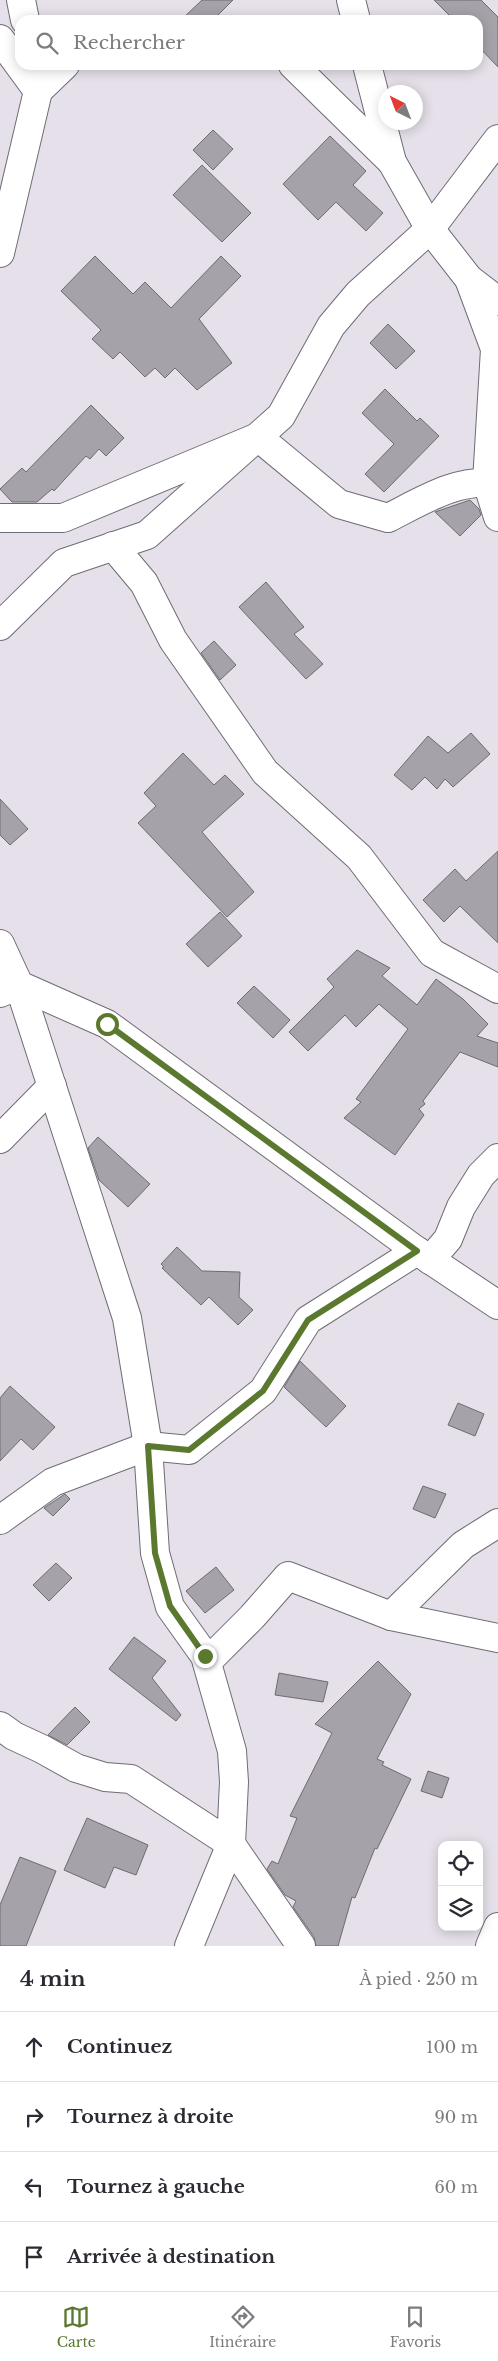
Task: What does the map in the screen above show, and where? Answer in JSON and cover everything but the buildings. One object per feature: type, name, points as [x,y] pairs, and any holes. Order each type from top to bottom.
[{"type":"street","points":[[21,0],[24,15]]},
{"type":"street","points":[[351,0],[355,15]]},
{"type":"street","points":[[0,39],[15,55]]},
{"type":"street","points":[[0,253],[36,78],[53,70]]},
{"type":"street","points":[[298,70],[392,162]]},
{"type":"street","points":[[368,70],[392,162],[430,229],[469,279],[498,301]]},
{"type":"street","points":[[0,626],[64,563],[147,535],[281,416],[331,326],[358,294],[430,229],[498,139]]},
{"type":"street","points":[[469,279],[495,349],[492,483],[498,517]]},
{"type":"street","points":[[258,437],[339,504],[388,518],[446,489],[492,483]]},
{"type":"street","points":[[0,518],[63,518],[258,437]]},
{"type":"street","points":[[113,546],[144,583],[173,640],[265,772],[359,857],[432,953],[498,989]]},
{"type":"street","points":[[0,944],[9,989],[52,1086],[127,1318],[148,1446],[155,1553],[170,1606],[205,1656],[232,1751],[234,1782],[231,1844],[189,1946]]},
{"type":"street","points":[[9,989],[107,1024],[423,1255],[498,1305]]},
{"type":"street","points":[[0,1139],[52,1086]]},
{"type":"street","points":[[0,1520],[53,1482],[148,1446],[189,1450],[263,1391],[308,1320],[423,1255],[448,1238],[460,1207],[481,1175],[498,1158]]},
{"type":"street","points":[[391,1616],[463,1545],[498,1523]]},
{"type":"street","points":[[207,1662],[252,1617],[288,1576],[391,1616],[498,1638]]},
{"type":"street","points":[[0,1726],[14,1736],[76,1768],[104,1777],[131,1778],[231,1844],[300,1946]]},
{"type":"street","points":[[490,1946],[498,1927]]},
{"type":"route","points":[[107,1024],[417,1251],[308,1320],[263,1391],[189,1450],[148,1446],[155,1553],[170,1606],[205,1656]]}]
